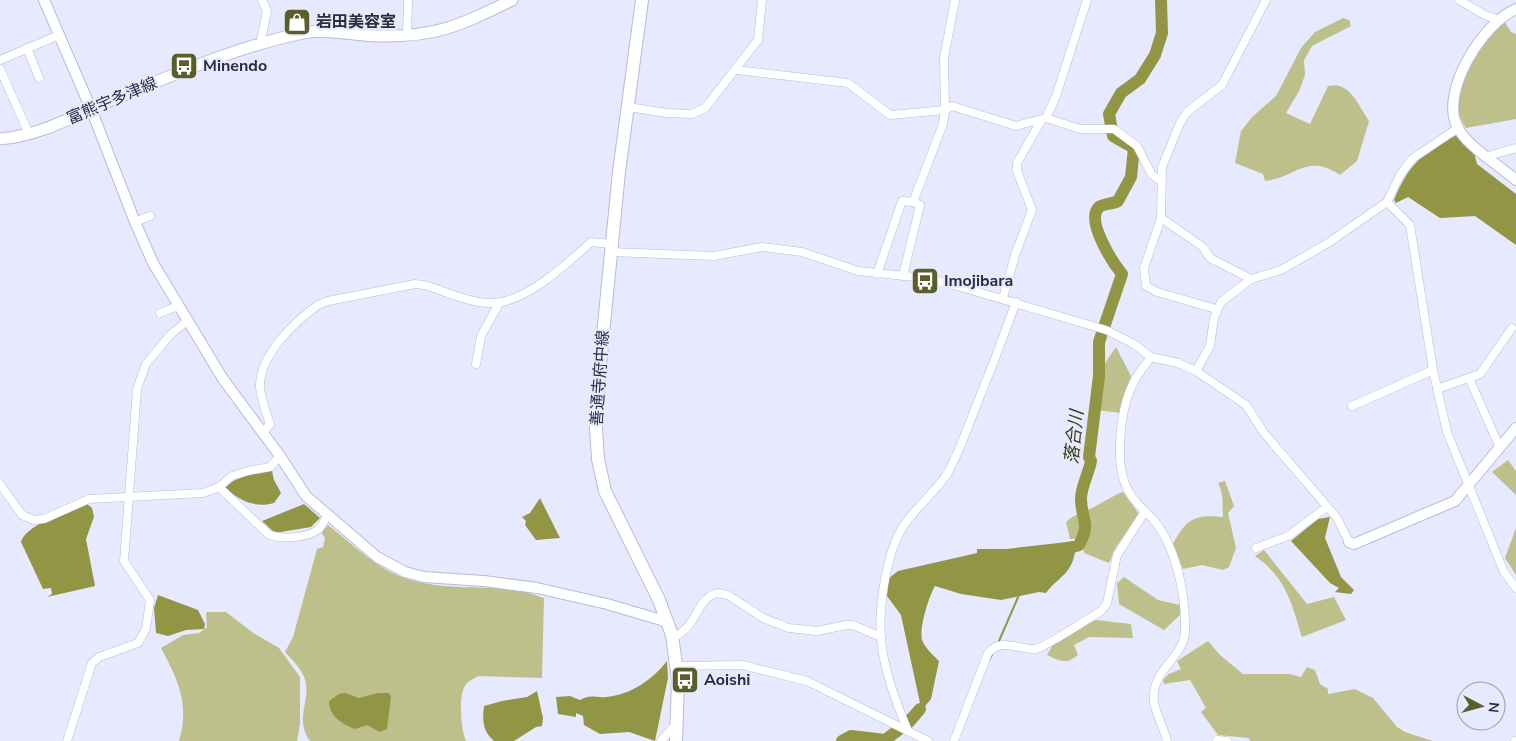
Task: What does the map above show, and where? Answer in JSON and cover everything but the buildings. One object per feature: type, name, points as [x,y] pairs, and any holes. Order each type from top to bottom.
[{"type":"main road","name":"富熊宇多津線","points":[[0,139],[29,134],[186,70],[260,45],[314,31],[378,36],[424,35],[451,29],[472,21],[512,0]]},
{"type":"main road","name":"善通寺府中線","points":[[642,0],[611,248],[596,429],[601,476],[614,513],[647,574],[668,622],[677,666],[676,741]]},
{"type":"street","points":[[44,0],[91,109],[153,263],[186,321],[223,379],[280,456],[306,496],[376,556],[405,572],[424,577],[484,581],[537,588],[607,604],[668,622]]},
{"type":"street","points":[[260,45],[266,11],[262,0]]},
{"type":"street","points":[[407,35],[408,0]]},
{"type":"street","points":[[628,107],[667,113],[700,113],[714,99],[758,40],[762,0]]},
{"type":"street","points":[[913,202],[943,124],[945,110],[944,58],[955,0]]},
{"type":"street","points":[[1004,298],[1015,255],[1032,210],[1017,170],[1017,163],[1056,96],[1087,0]]},
{"type":"street","points":[[1216,310],[1157,292],[1146,286],[1144,268],[1161,218],[1162,167],[1180,123],[1187,112],[1222,85],[1266,0]]},
{"type":"street","points":[[1459,0],[1485,15],[1499,20]]},
{"type":"street","points":[[1516,9],[1499,20],[1473,50],[1456,89],[1453,110],[1458,128],[1470,143],[1516,180]]},
{"type":"street","points":[[0,60],[59,35]]},
{"type":"street","points":[[27,48],[39,78]]},
{"type":"street","points":[[0,70],[29,134]]},
{"type":"street","points":[[737,70],[848,83],[890,115],[945,110],[952,106],[1016,126],[1043,120],[1080,129],[1112,129],[1137,146],[1152,175],[1162,181]]},
{"type":"street","points":[[1196,371],[1210,346],[1216,310],[1221,302],[1251,279],[1281,270],[1328,243],[1388,202],[1400,175],[1412,159],[1458,128]]},
{"type":"street","points":[[1488,156],[1516,148]]},
{"type":"street","points":[[877,274],[902,201],[920,205],[903,276]]},
{"type":"street","points":[[1388,202],[1410,226],[1433,370],[1447,432],[1468,488],[1504,572],[1516,588]]},
{"type":"street","points":[[135,222],[150,216]]},
{"type":"street","points":[[1161,218],[1202,247],[1210,258],[1251,279]]},
{"type":"street","points":[[263,433],[270,424],[260,389],[266,360],[274,348],[318,305],[328,301],[415,284],[424,285],[474,301],[500,302],[534,288],[553,276],[591,242],[611,248],[714,256],[762,247],[802,252],[858,270],[954,284],[1094,325],[1134,344],[1151,357],[1178,363],[1196,371],[1236,396],[1246,405],[1264,433],[1337,518],[1349,542],[1354,544],[1455,501],[1468,488],[1516,428]]},
{"type":"street","points":[[476,364],[481,336],[500,302]]},
{"type":"street","points":[[903,728],[902,718],[884,659],[881,637],[886,568],[893,545],[902,528],[946,475],[993,367],[1016,302]]},
{"type":"street","points":[[160,313],[178,306]]},
{"type":"street","points":[[66,741],[92,663],[99,657],[138,643],[146,629],[150,600],[124,562],[137,389],[146,364],[170,335],[186,321]]},
{"type":"street","points":[[1437,389],[1480,374],[1512,328]]},
{"type":"street","points":[[1151,357],[1132,387],[1122,432],[1120,470],[1128,491],[1160,531],[1177,566],[1181,583],[1186,633],[1182,644],[1156,683],[1154,692],[1154,703],[1167,741]]},
{"type":"street","points":[[1352,406],[1433,370]]},
{"type":"street","points":[[1469,378],[1500,448]]},
{"type":"street","points":[[0,484],[22,515],[34,520],[44,519],[88,499],[203,493],[219,487],[232,476],[270,467],[280,456]]},
{"type":"street","points":[[219,487],[268,534],[276,538],[308,534],[318,529],[328,515]]},
{"type":"street","points":[[1256,548],[1288,536],[1327,506]]},
{"type":"street","points":[[954,741],[988,653],[992,648],[1000,644],[1038,649],[1101,611],[1107,603],[1111,590],[1117,554],[1144,512]]},
{"type":"street","points":[[672,638],[687,630],[697,617],[702,603],[717,593],[728,595],[763,618],[789,628],[816,631],[853,625],[881,637]]},
{"type":"street","points":[[677,666],[742,665],[806,681],[928,741]]},
{"type":"street","points":[[661,741],[676,724]]},
{"type":"street","points":[[1217,740],[1227,741]]},
{"type":"green space","points":[[1343,18],[1349,20],[1351,26],[1312,46],[1304,60],[1305,75],[1299,91],[1286,113],[1310,124],[1328,86],[1336,85],[1348,91],[1369,121],[1357,161],[1340,175],[1319,166],[1310,166],[1276,179],[1265,181],[1263,174],[1235,163],[1241,131],[1252,117],[1276,96],[1301,48],[1315,32]]},
{"type":"green space","points":[[1504,21],[1511,32],[1516,34],[1516,119],[1466,128],[1457,106],[1458,93],[1467,70],[1481,47]]},
{"type":"green space","points":[[1116,347],[1131,376],[1120,413],[1098,410],[1103,366]]},
{"type":"green space","points":[[1508,460],[1516,471],[1516,495],[1492,472]]},
{"type":"green space","points":[[1225,481],[1234,506],[1228,513],[1236,548],[1229,567],[1223,570],[1202,565],[1183,569],[1173,544],[1182,529],[1192,520],[1205,516],[1223,517],[1222,495],[1218,483]]},
{"type":"green space","points":[[1123,492],[1139,514],[1116,547],[1109,563],[1084,553],[1083,547],[1076,539],[1070,539],[1066,522],[1076,515]]},
{"type":"green space","points":[[328,525],[377,564],[399,576],[427,584],[512,590],[544,598],[542,678],[478,676],[469,681],[463,691],[461,705],[466,741],[310,741],[305,733],[303,724],[306,693],[304,677],[285,652],[293,637],[317,549],[323,547],[325,538],[321,532]]},
{"type":"green space","points":[[1516,528],[1516,575],[1505,558]]},
{"type":"green space","points":[[1264,550],[1307,604],[1334,597],[1346,620],[1302,637],[1291,602],[1281,583],[1274,573],[1255,556]]},
{"type":"green space","points":[[1124,577],[1158,600],[1180,605],[1180,615],[1164,630],[1119,604],[1117,583]]},
{"type":"green space","points":[[206,612],[226,612],[252,632],[279,648],[300,677],[300,724],[297,741],[179,741],[182,728],[183,704],[173,671],[161,648],[183,635],[199,633],[207,627]]},
{"type":"green space","points":[[1096,620],[1131,624],[1133,638],[1089,637],[1074,645],[1078,655],[1066,661],[1047,655],[1055,641]]},
{"type":"green space","points":[[1208,641],[1220,655],[1243,674],[1289,674],[1301,677],[1307,667],[1315,670],[1320,684],[1328,689],[1328,694],[1355,689],[1373,698],[1397,727],[1405,732],[1433,741],[1250,741],[1249,738],[1218,735],[1201,712],[1206,708],[1190,680],[1164,684],[1163,680],[1169,674],[1181,669],[1177,661]]},
{"type":"shaded area","points":[[1457,135],[1474,153],[1477,164],[1516,194],[1516,245],[1475,216],[1440,218],[1408,197],[1396,203],[1394,200],[1411,168],[1434,148]]},
{"type":"shaded area","points":[[272,471],[274,480],[281,493],[274,503],[260,505],[246,502],[223,486],[250,473]]},
{"type":"shaded area","points":[[540,498],[560,538],[536,540],[525,525],[526,521],[522,517],[530,513]]},
{"type":"shaded area","points":[[87,504],[92,508],[94,517],[86,539],[95,586],[47,597],[52,594],[51,588],[43,589],[21,542],[31,529],[60,514]]},
{"type":"shaded area","points":[[304,504],[320,518],[311,527],[275,533],[262,521]]},
{"type":"shaded area","points":[[1330,517],[1325,538],[1341,577],[1354,590],[1351,594],[1335,592],[1339,588],[1330,583],[1291,541],[1318,519]]},
{"type":"shaded area","points":[[1076,541],[1080,547],[1075,552],[1071,566],[1046,593],[1039,592],[1001,600],[961,594],[935,586],[925,612],[921,635],[925,646],[939,661],[931,699],[910,724],[905,716],[918,707],[920,703],[901,615],[887,596],[888,579],[898,571],[977,553],[977,549],[1006,549]]},
{"type":"shaded area","points":[[158,595],[198,610],[205,624],[204,629],[186,630],[168,636],[156,633],[154,608]]},
{"type":"shaded area","points":[[667,661],[668,678],[655,741],[629,732],[600,734],[584,725],[583,716],[576,713],[576,717],[558,714],[556,697],[570,696],[580,700],[587,697],[615,696],[641,685]]},
{"type":"shaded area","points":[[537,691],[543,718],[542,726],[536,727],[514,741],[494,741],[484,725],[484,706],[527,697]]},
{"type":"shaded area","points":[[345,693],[359,698],[378,693],[389,693],[391,697],[387,729],[380,732],[367,725],[355,729],[337,719],[331,711],[329,701],[339,694]]},
{"type":"waterway","name":"落合川","points":[[1063,550],[1079,545],[1085,531],[1081,496],[1091,461],[1089,457],[1099,376],[1099,342],[1122,274],[1102,241],[1095,221],[1099,207],[1118,201],[1131,177],[1134,148],[1113,136],[1109,114],[1121,93],[1140,79],[1155,55],[1162,33],[1161,0]]},
{"type":"waterway","points":[[999,641],[1019,595]]},
{"type":"waterway","points":[[989,660],[992,655]]},
{"type":"waterway","name":"落合川","points":[[842,741],[851,736],[885,740],[909,722],[920,709]]},
{"type":"place","name":"岩田美容室","points":[[297,22]]},
{"type":"place","name":"Minendo","points":[[184,66]]},
{"type":"place","name":"Imojibara","points":[[925,281]]},
{"type":"place","name":"Aoishi","points":[[685,680]]}]
